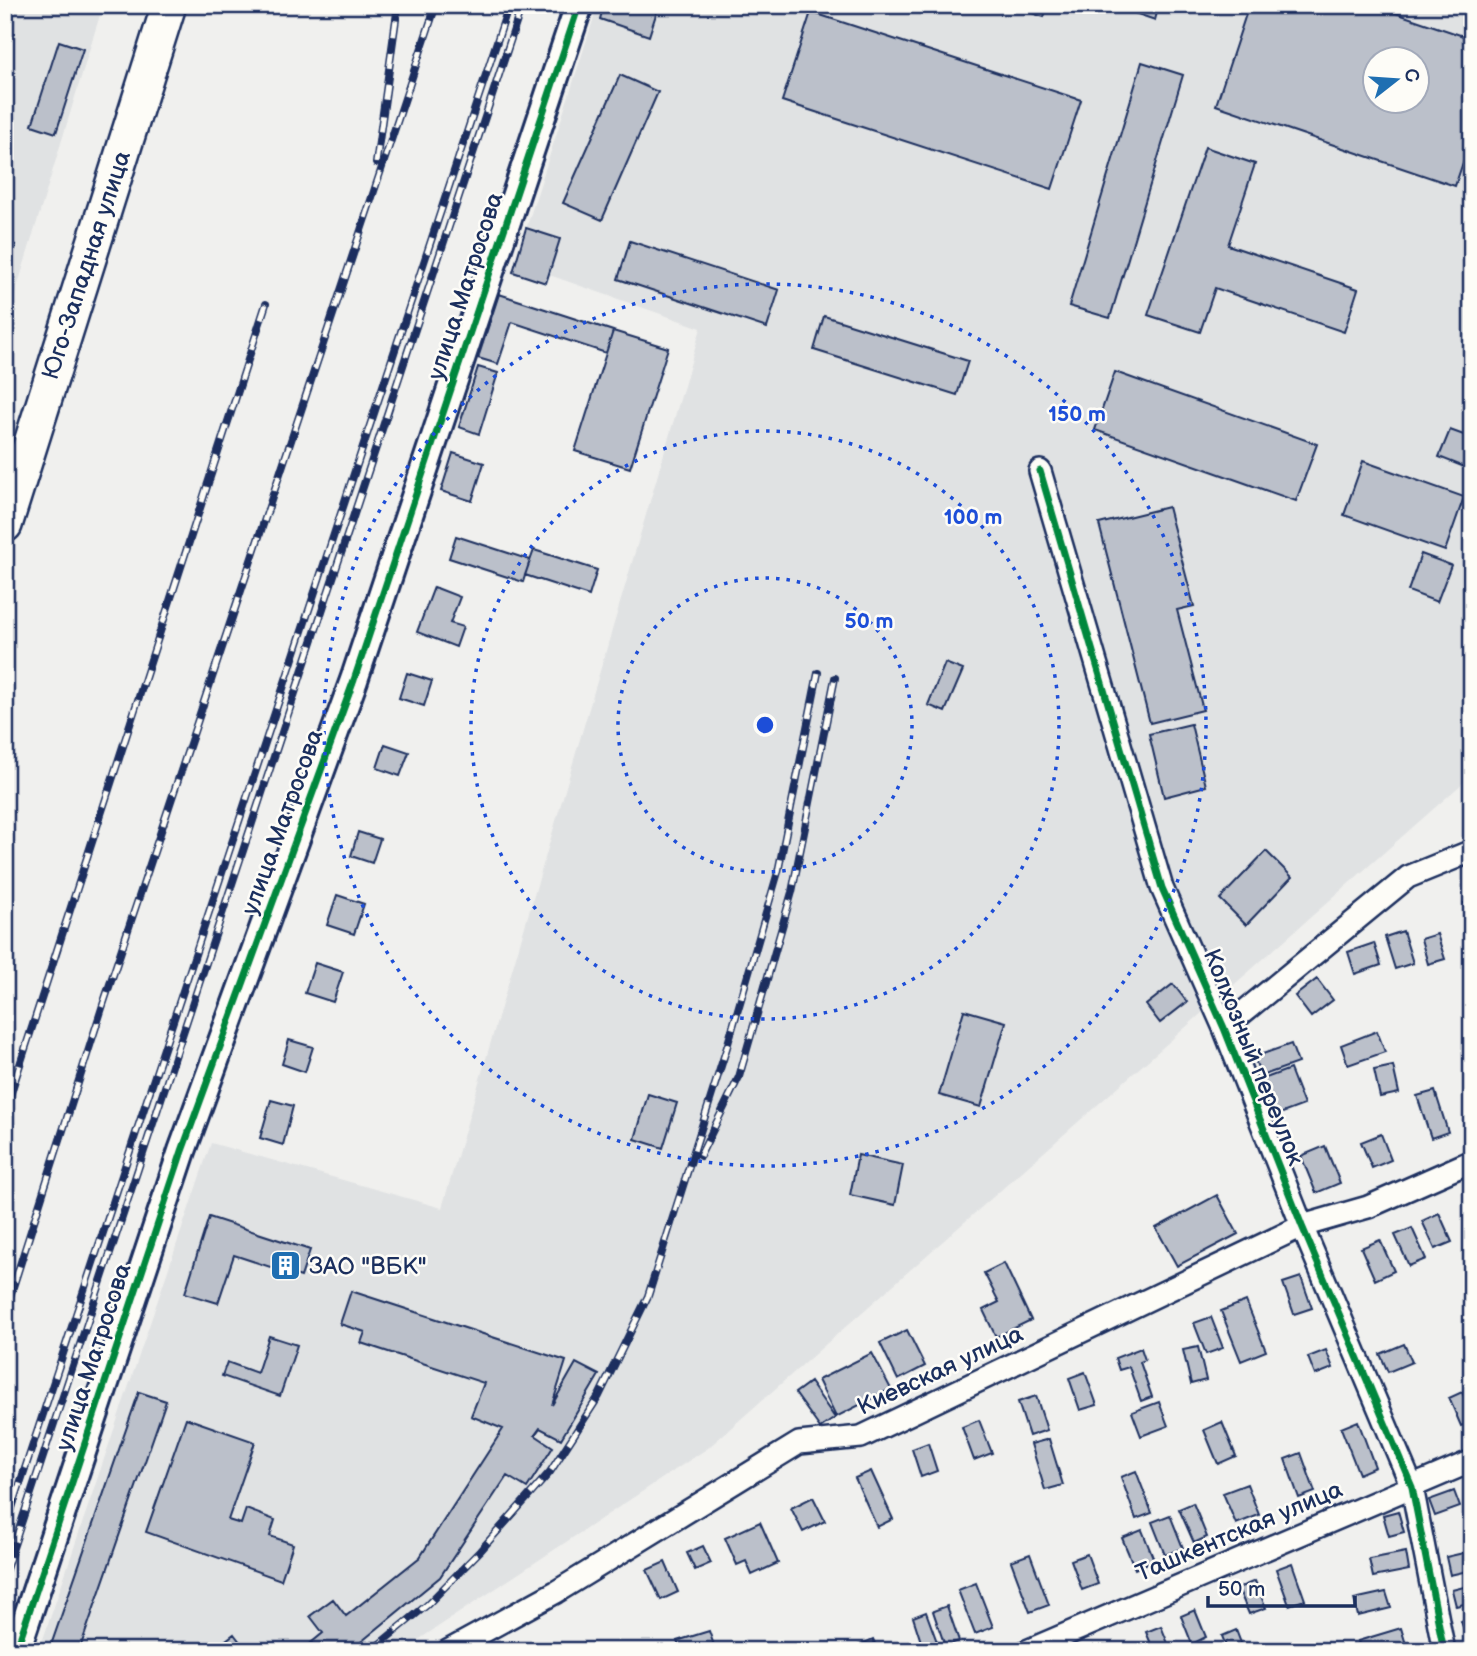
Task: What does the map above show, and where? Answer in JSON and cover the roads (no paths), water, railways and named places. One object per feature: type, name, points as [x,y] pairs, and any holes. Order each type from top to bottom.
[{"type":"main road","name":"Юго-Западная улица","points":[[5,525],[169,5]]},
{"type":"street","name":"улица Матросова","points":[[16,1651],[182,1151],[359,667],[579,5]]},
{"type":"street","name":"Колхозный переулок","points":[[1040,471],[1162,888],[1224,1028],[1302,1226],[1412,1487],[1444,1651]]},
{"type":"street","points":[[1224,1028],[1408,877],[1472,851]]},
{"type":"street","name":"Киевская улица","points":[[448,1651],[556,1592],[799,1443],[861,1437],[1302,1226],[1368,1207],[1472,1161]]},
{"type":"street","name":"Ташкентская улица","points":[[1027,1651],[1472,1461]]},
{"type":"railway","points":[[376,163],[398,5]]},
{"type":"railway","points":[[5,1312],[102,1008],[436,5]]},
{"type":"railway","points":[[5,1529],[509,5]]},
{"type":"railway","points":[[5,1572],[522,5]]},
{"type":"railway","points":[[5,1111],[266,304]]},
{"type":"railway","points":[[371,1651],[427,1605],[480,1551],[550,1472],[599,1396],[648,1296],[727,1047],[778,872],[818,673]]},
{"type":"railway","points":[[700,1156],[739,1077],[792,892],[835,678]]},
{"type":"place","name":"ЗАО \"ВБК\"","points":[[286,1266]]}]
